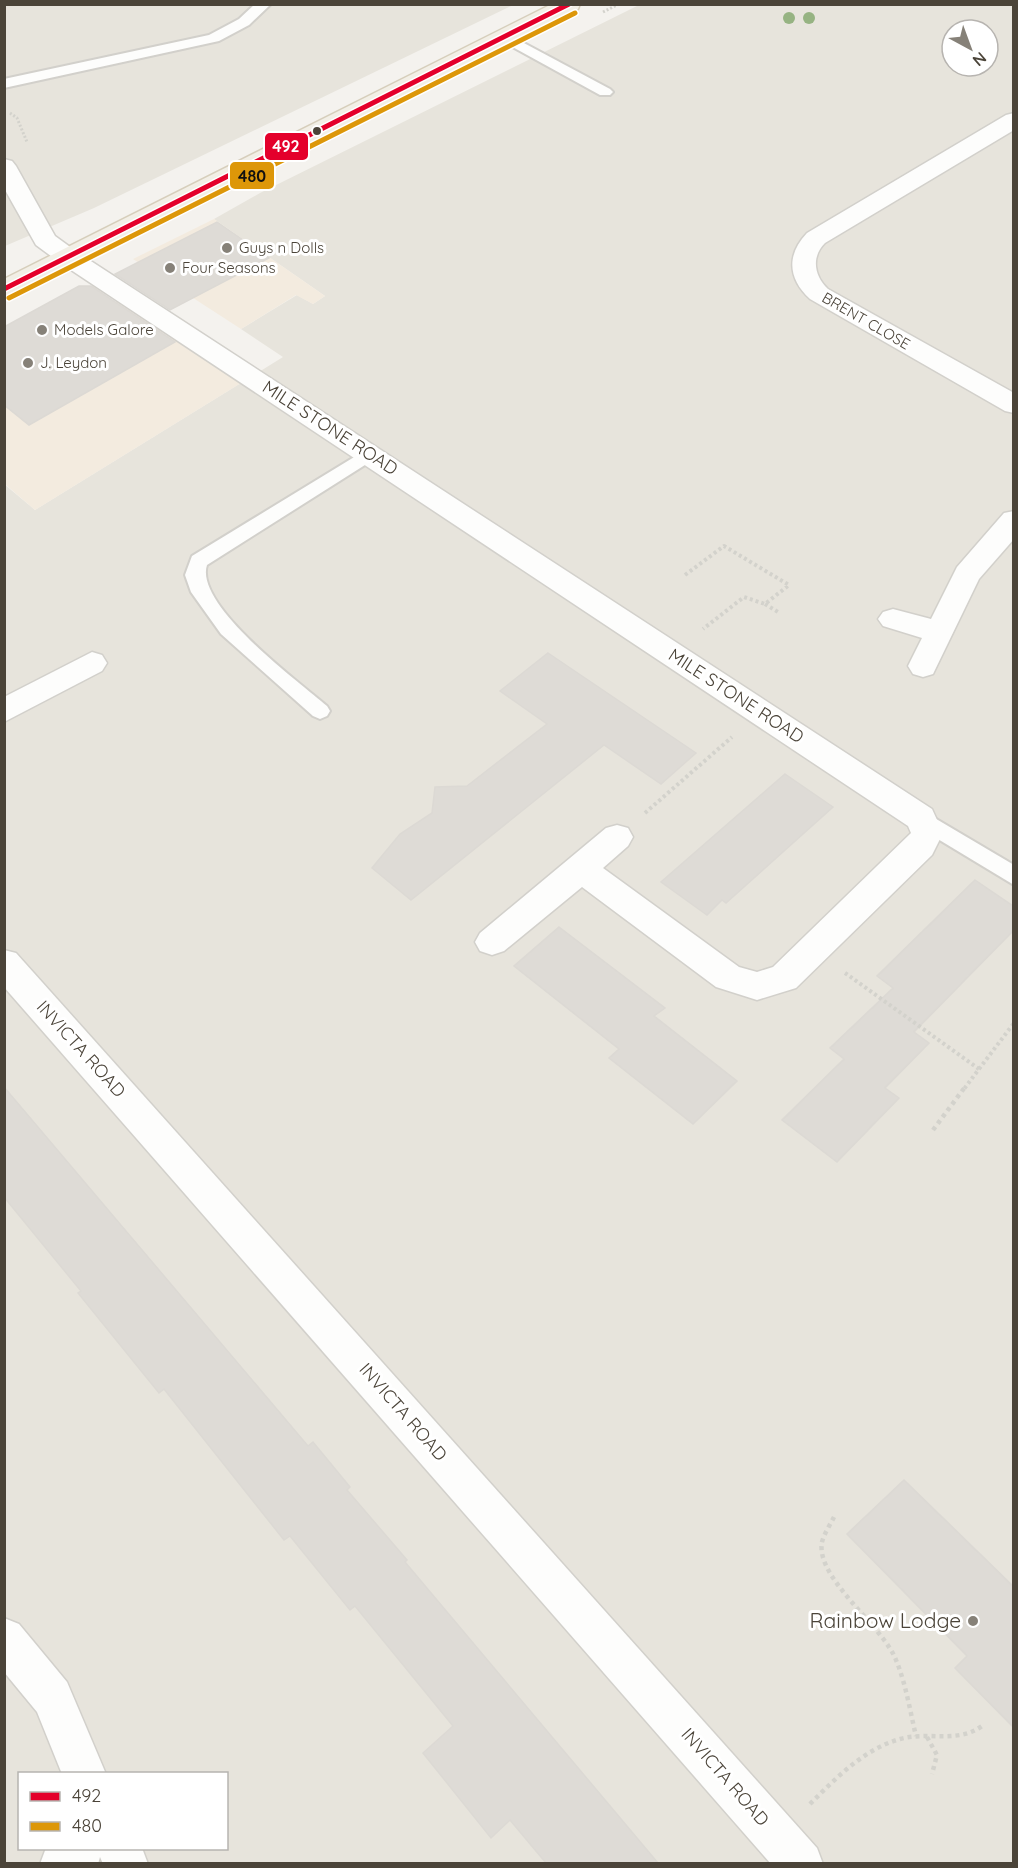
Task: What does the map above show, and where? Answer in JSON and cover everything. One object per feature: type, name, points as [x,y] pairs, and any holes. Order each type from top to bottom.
[{"type":"main road","points":[[4,289],[570,4]]},
{"type":"street","name":"BRENT CLOSE","points":[[1014,120],[816,238],[805,250],[803,265],[806,280],[819,294],[1014,405]]},
{"type":"street","name":"MILE STONE ROAD","points":[[4,166],[45,240],[68,257],[921,818]]},
{"type":"street","points":[[923,666],[972,566],[1014,520]]},
{"type":"street","points":[[893,619],[938,632]]},
{"type":"street","points":[[4,711],[92,663]]},
{"type":"street","points":[[581,869],[728,977],[757,986],[784,978],[921,846],[927,833],[921,818]]},
{"type":"street","points":[[492,942],[617,837]]},
{"type":"street","name":"INVICTA ROAD","points":[[4,963],[789,1850]]},
{"type":"street","points":[[4,1639],[52,1697],[84,1772]]},
{"type":"street","points":[[62,1863],[79,1850]]},
{"type":"lane","points":[[4,84],[214,38],[244,22],[264,4]]},
{"type":"lane","points":[[505,37],[605,92]]},
{"type":"lane","points":[[320,711],[231,632],[203,597],[194,573],[199,561],[369,454]]},
{"type":"lane","points":[[921,818],[1014,876]]},
{"type":"path","points":[[598,15],[619,4]]},
{"type":"path","points":[[685,575],[726,546],[789,585],[765,604]]},
{"type":"path","points":[[699,633],[744,597],[765,604],[778,612]]},
{"type":"path","points":[[727,602],[733,605]]},
{"type":"path","points":[[617,837],[761,712]]},
{"type":"path","points":[[813,950],[979,1069]]},
{"type":"path","points":[[933,1130],[1014,1023]]},
{"type":"path","points":[[834,1517],[822,1542],[823,1560],[830,1574],[873,1624],[896,1659],[916,1736]]},
{"type":"path","points":[[789,1850],[845,1769],[887,1744],[916,1736],[974,1733],[982,1726]]},
{"type":"path","points":[[927,1736],[937,1755],[932,1774]]},
{"type":"shaded area","points":[[5,5],[513,5],[94,208],[5,246]]},
{"type":"shaded area","points":[[639,5],[1013,5],[1013,1863],[5,1863],[4,484],[35,510],[283,357],[241,329],[297,295],[313,304],[325,296],[214,219],[260,193]]},
{"type":"shaded area","points":[[214,219],[325,296],[313,304],[296,295],[241,329],[133,259]]},
{"type":"shaded area","points":[[79,286],[93,286],[115,302],[119,301],[241,383],[35,510],[5,484],[4,327]]},
{"type":"building","points":[[217,222],[269,258],[170,310],[115,274]]},
{"type":"building","points":[[79,286],[91,286],[175,342],[29,425],[4,405],[4,327]]},
{"type":"building","points":[[548,653],[696,753],[661,784],[604,745],[411,900],[372,868],[400,834],[432,813],[435,787],[467,786],[547,724],[500,691]]},
{"type":"building","points":[[785,774],[833,807],[726,903],[722,900],[707,915],[661,882]]},
{"type":"building","points":[[975,880],[1013,906],[1013,931],[914,1032],[929,1043],[885,1088],[899,1098],[837,1162],[782,1120],[844,1059],[830,1048],[893,988],[877,976]]},
{"type":"building","points":[[559,927],[665,1008],[654,1016],[737,1081],[693,1124],[609,1058],[619,1049],[514,966]]},
{"type":"building","points":[[4,1087],[308,1446],[313,1442],[350,1487],[347,1490],[407,1560],[405,1562],[658,1863],[546,1863],[510,1820],[491,1838],[423,1753],[453,1726],[355,1606],[350,1610],[290,1536],[284,1540],[164,1389],[159,1393],[78,1293],[81,1291],[4,1197]]},
{"type":"building","name":"Rainbow Lodge","points":[[904,1480],[1014,1587],[1014,1728],[955,1668],[967,1656],[847,1534]]},
{"type":"transit line","name":"492","points":[[4,289],[569,4]]},
{"type":"transit line","name":"480","points":[[9,298],[575,13]]},
{"type":"place","name":"Guys n Dolls","points":[[227,248]]},
{"type":"place","name":"Four Seasons","points":[[170,268]]},
{"type":"place","name":"Models Galore","points":[[42,330]]},
{"type":"place","name":"J. Leydon","points":[[28,363]]},
{"type":"place","name":"Rainbow Lodge","points":[[973,1621]]}]
